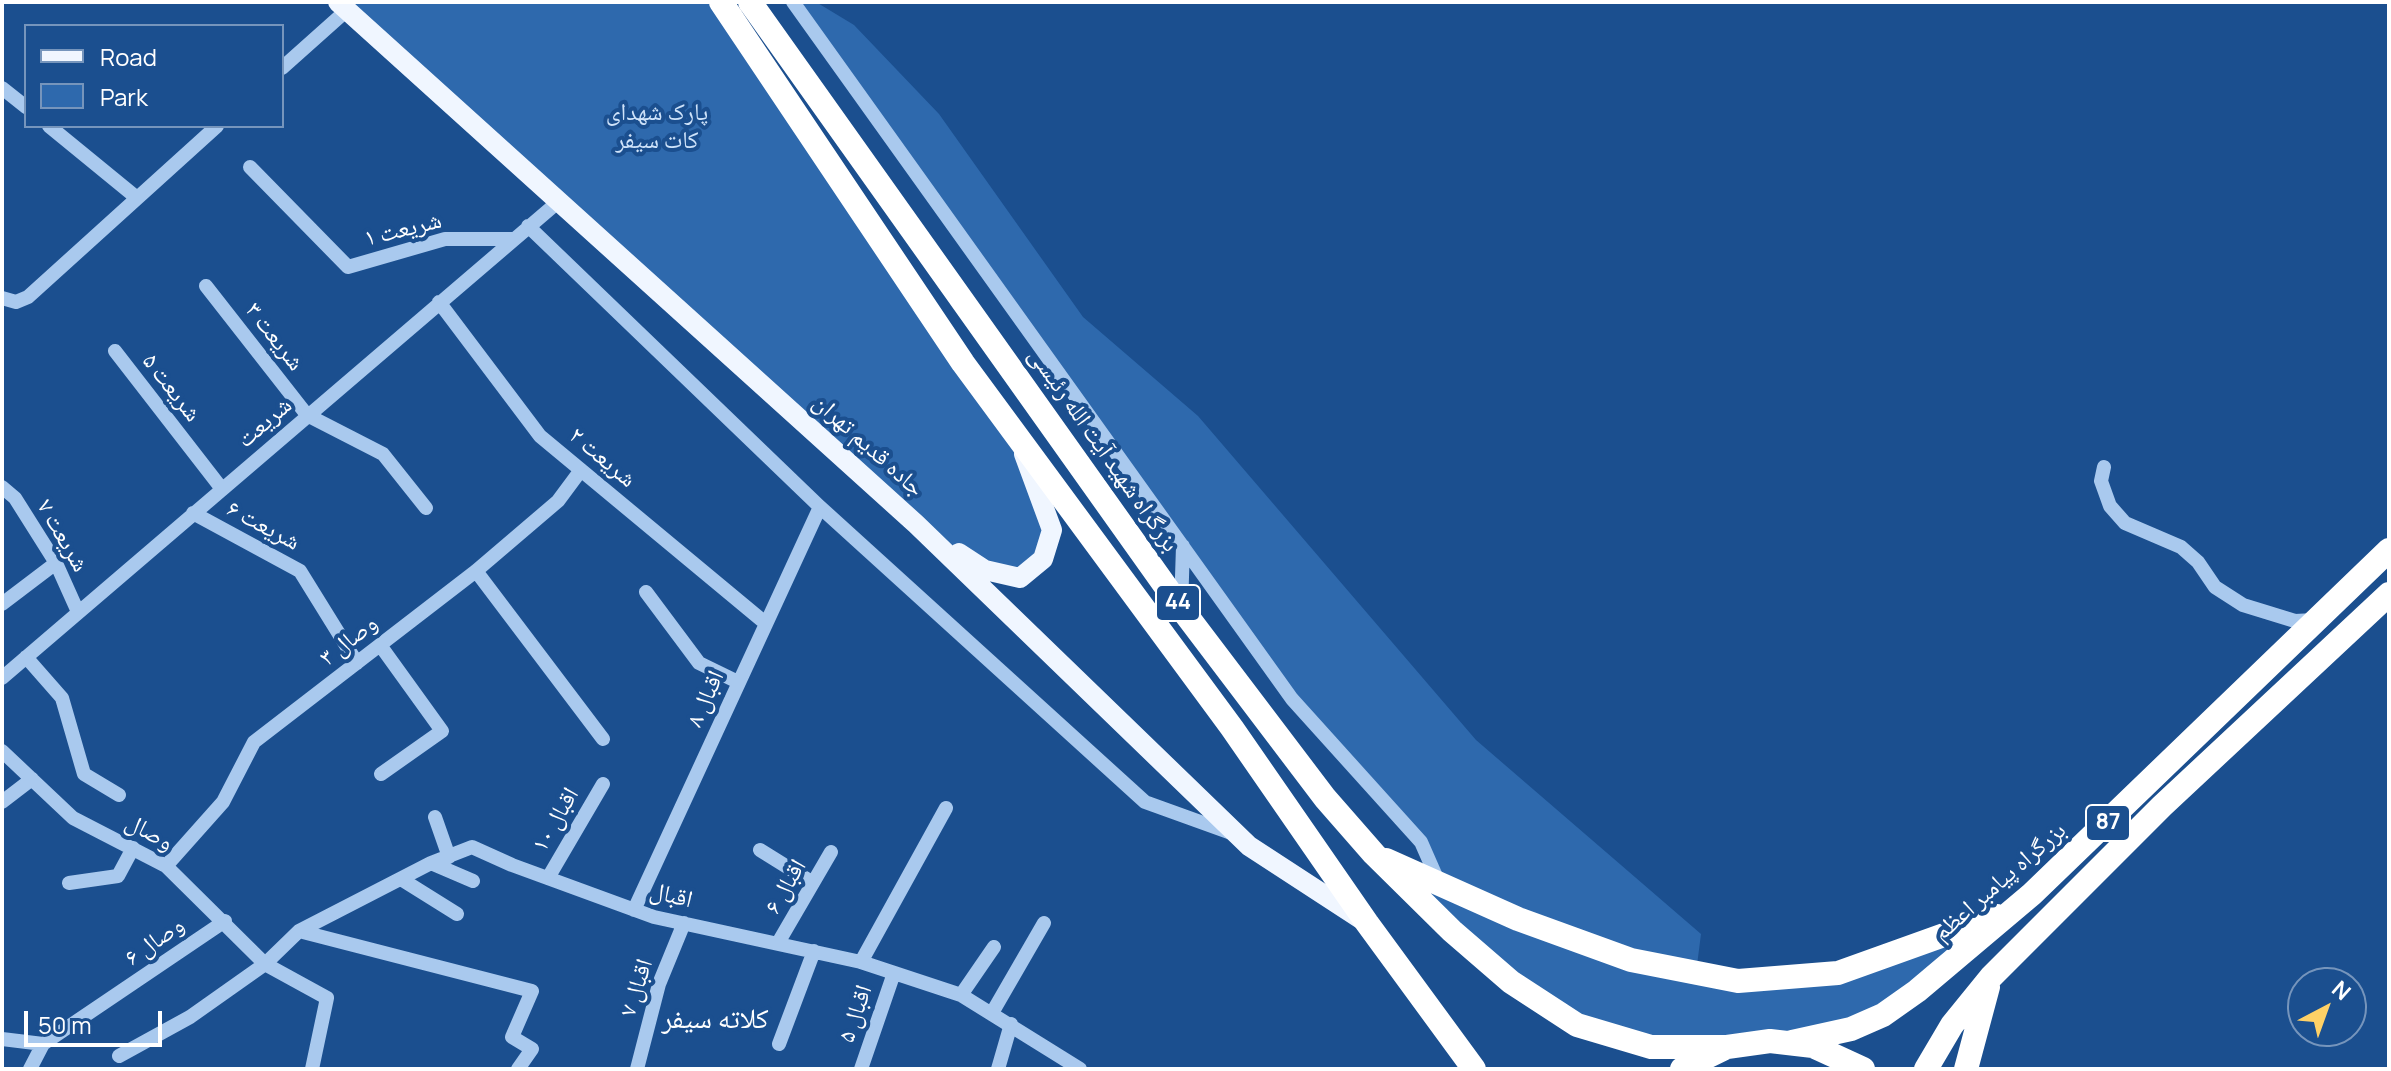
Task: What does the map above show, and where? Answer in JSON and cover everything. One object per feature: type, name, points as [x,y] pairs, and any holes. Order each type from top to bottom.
[{"type":"highway","name":"44","points":[[721,2],[963,363],[1232,728],[1367,923],[1474,1069]]},
{"type":"highway","name":"بزرگراه شهید آیت الله رئیسی","points":[[750,2],[1181,608],[1325,798],[1374,854],[1452,931],[1511,982],[1577,1025],[1651,1047],[1727,1047]]},
{"type":"highway","points":[[795,112],[799,95],[807,93],[817,96]]},
{"type":"highway","name":"بزرگراه پیامبر اعظم","points":[[1792,1042],[1851,1029],[1883,1015],[2014,910],[2389,550]]},
{"type":"highway","name":"87","points":[[1926,1069],[1952,1025],[1991,977],[2162,806],[2389,594]]},
{"type":"highway","points":[[1374,854],[1518,919],[1631,960],[1738,981],[1838,973],[2014,910]]},
{"type":"highway","points":[[1966,1069],[1991,977]]},
{"type":"highway","name":"44","points":[[1682,1069],[1727,1047],[1766,1041],[1792,1042],[1834,1053],[1863,1069]]},
{"type":"main road","name":"جاده قدیم تهران","points":[[343,6],[916,524],[1237,835],[1367,923]]},
{"type":"main road","points":[[916,524],[985,570],[1020,578],[1043,559],[1052,530],[1018,438]]},
{"type":"street","points":[[793,2],[1292,699],[1421,842],[1440,884]]},
{"type":"street","points":[[284,66],[343,6]]},
{"type":"street","points":[[2,88],[24,105]]},
{"type":"street","points":[[51,128],[137,198]]},
{"type":"street","points":[[2,298],[16,302],[28,297],[215,128]]},
{"type":"street","name":"شریعت ۱","points":[[250,167],[348,267],[445,239],[512,239]]},
{"type":"street","name":"شریعت","points":[[2,678],[558,202]]},
{"type":"street","points":[[528,226],[820,507],[1145,802],[1237,835]]},
{"type":"street","name":"شریعت ۳","points":[[206,286],[307,415]]},
{"type":"street","name":"شریعت ۲","points":[[439,302],[540,436],[764,622]]},
{"type":"street","name":"شریعت ۵","points":[[115,351],[222,489]]},
{"type":"street","points":[[307,415],[383,454],[426,508]]},
{"type":"street","points":[[2104,467],[2101,481],[2110,506],[2125,523],[2181,547],[2198,562],[2215,587],[2243,605],[2295,621],[2319,619]]},
{"type":"street","name":"وصال ۳","points":[[166,866],[223,802],[254,742],[476,571],[558,501],[581,470]]},
{"type":"street","name":"شریعت ۷","points":[[2,487],[15,498],[56,563],[78,612]]},
{"type":"street","name":"اقبال ۸","points":[[634,910],[764,622],[820,507]]},
{"type":"street","name":"شریعت ۶","points":[[193,513],[300,571],[357,663]]},
{"type":"street","points":[[1181,608],[1183,546]]},
{"type":"street","points":[[2,604],[56,563]]},
{"type":"street","points":[[476,571],[603,739]]},
{"type":"street","points":[[646,592],[699,663],[738,682]]},
{"type":"street","points":[[380,645],[442,731],[381,774]]},
{"type":"street","points":[[26,657],[62,698],[84,774],[119,795]]},
{"type":"street","name":"وصال","points":[[2,751],[73,818],[166,866],[225,921],[265,964],[327,998],[312,1069]]},
{"type":"street","points":[[2,802],[32,779]]},
{"type":"street","name":"اقبال ۱۰","points":[[548,878],[603,784]]},
{"type":"street","points":[[861,962],[946,808]]},
{"type":"street","points":[[435,817],[449,857]]},
{"type":"street","name":"اقبال","points":[[119,1056],[190,1017],[265,964],[299,931],[431,863],[472,847],[634,910],[861,962],[961,995],[1080,1069]]},
{"type":"street","points":[[69,883],[118,876],[133,848]]},
{"type":"street","points":[[760,850],[813,883]]},
{"type":"street","name":"اقبال ۶","points":[[778,943],[831,852]]},
{"type":"street","points":[[431,863],[473,881]]},
{"type":"street","points":[[401,879],[457,914]]},
{"type":"street","name":"وصال ۶","points":[[43,1044],[225,921]]},
{"type":"street","name":"اقبال ۷","points":[[637,1069],[659,984],[684,923]]},
{"type":"street","points":[[992,1013],[1044,923]]},
{"type":"street","points":[[299,931],[532,991],[512,1037],[532,1049],[518,1069]]},
{"type":"street","points":[[961,995],[994,947]]},
{"type":"street","points":[[779,1044],[814,951]]},
{"type":"street","name":"اقبال ۵","points":[[861,1069],[894,973]]},
{"type":"street","points":[[998,1069],[1011,1024]]},
{"type":"street","points":[[2,1039],[43,1044],[30,1069]]},
{"type":"green space","name":"پارک شهدای کات سیفر","points":[[338,2],[721,2],[1018,438],[1052,530],[1020,578],[985,570],[916,524]]},
{"type":"green space","points":[[793,2],[816,2],[854,25],[939,114],[1083,317],[1198,416],[1476,740],[1701,934],[1696,973],[1838,973],[2014,910],[1883,1015],[1727,1047],[1577,1025],[1393,874],[1438,883],[1421,842],[1292,699]]},
{"type":"district","name":"کلاته سیفر","points":[[715,1020]]}]
